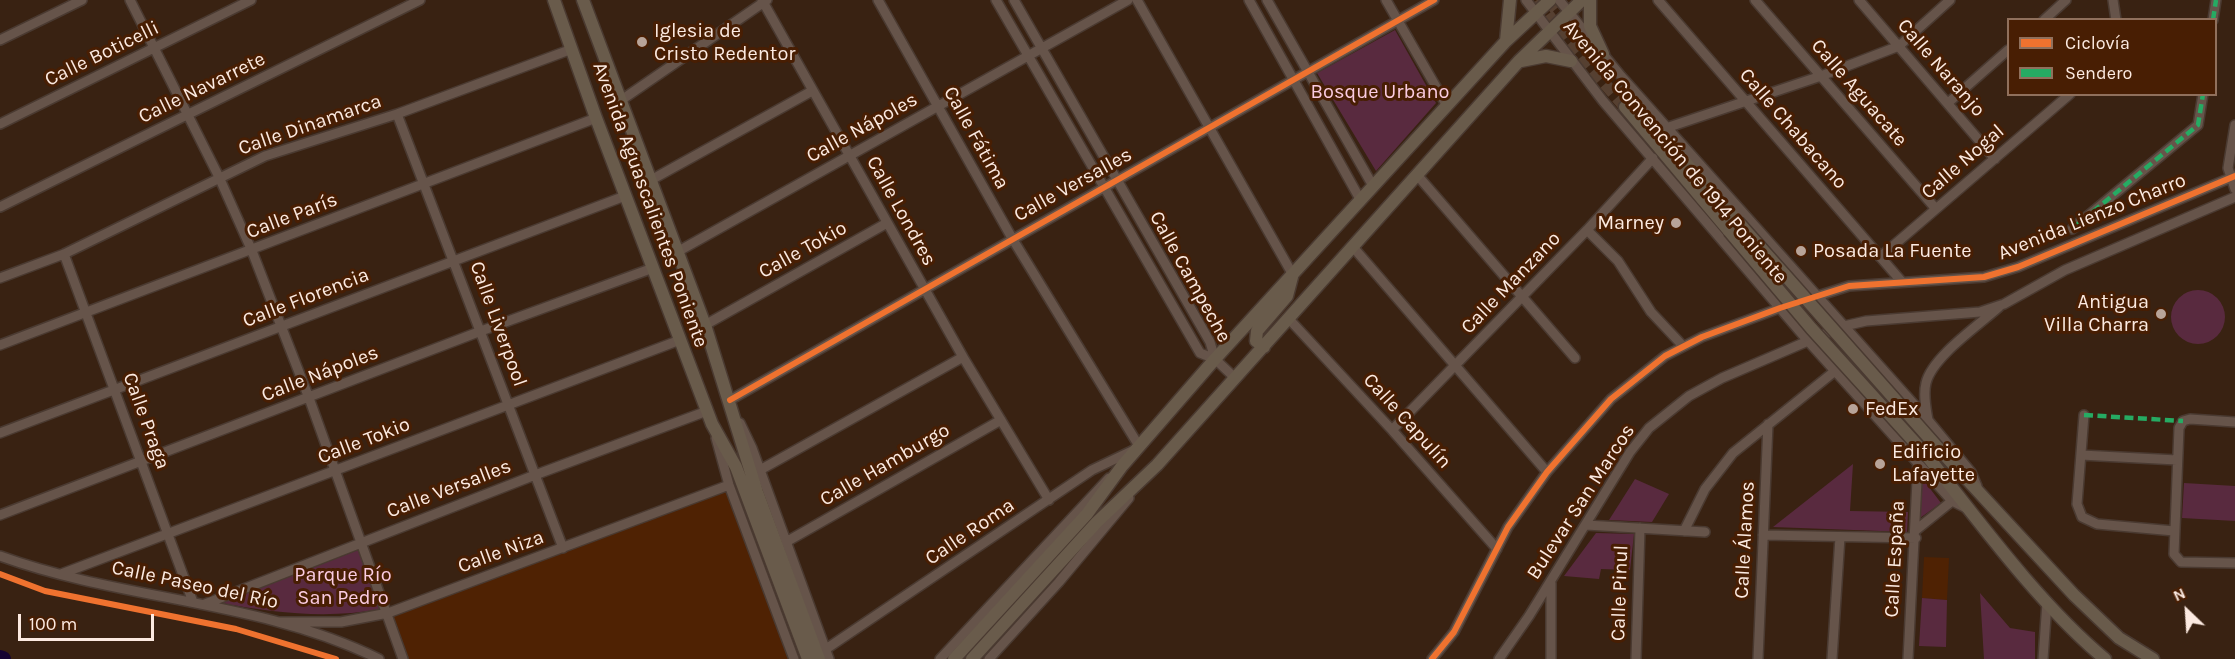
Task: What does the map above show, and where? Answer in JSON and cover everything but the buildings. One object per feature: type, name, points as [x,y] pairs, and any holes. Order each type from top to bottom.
[{"type":"main road","name":"Avenida Aguascalientes Poniente","points":[[554,0],[625,196],[712,424],[736,467],[808,659]]},
{"type":"main road","name":"Avenida Aguascalientes Poniente","points":[[583,0],[705,325],[734,412],[745,458],[785,568],[824,656]]},
{"type":"main road","points":[[1506,41],[1510,0]]},
{"type":"main road","points":[[954,659],[1088,514],[1137,447],[1215,358],[1506,41],[1550,0]]},
{"type":"main road","points":[[972,659],[1097,522],[1157,465],[1519,61],[1582,0]]},
{"type":"main road","points":[[1590,0],[1590,26],[1603,54]]},
{"type":"main road","points":[[1519,61],[1546,56],[1571,61]]},
{"type":"main road","name":"Avenida Convención de 1914 Poniente","points":[[2105,659],[2083,640],[2047,602],[1969,509],[1923,459],[1729,231],[1628,104],[1738,222],[1938,448],[2074,595],[2119,638],[2153,659]]},
{"type":"main road","points":[[1264,347],[1256,342],[1257,331],[1283,302],[1293,275]]},
{"type":"street","points":[[0,40],[82,0]]},
{"type":"street","points":[[130,0],[219,177],[252,251],[309,398],[403,659]]},
{"type":"street","name":"Calle Boticelli","points":[[0,124],[251,0]]},
{"type":"street","name":"Calle Navarrete","points":[[0,207],[420,0]]},
{"type":"street","name":"Calle Fátima","points":[[878,0],[1012,238],[1137,447]]},
{"type":"street","name":"Calle Campeche","points":[[996,0],[1200,353],[1215,358],[1235,378]]},
{"type":"street","name":"Calle Campeche","points":[[1014,0],[1210,342],[1215,358]]},
{"type":"street","name":"Calle Nápoles","points":[[677,252],[1128,0]]},
{"type":"street","points":[[1137,0],[1293,275]]},
{"type":"street","points":[[1249,0],[1360,199]]},
{"type":"street","points":[[1267,0],[1373,186]]},
{"type":"street","points":[[1386,0],[1447,106]]},
{"type":"street","name":"Calle Versalles","points":[[730,400],[1434,0]]},
{"type":"street","name":"Avenida Convención de 1914 Poniente","points":[[1526,0],[1571,61],[1808,341],[1853,390],[1923,459],[1952,501],[1969,509]]},
{"type":"street","name":"Avenida Convención de 1914 Poniente","points":[[1559,0],[1603,54],[1928,420],[1971,472],[1979,491]]},
{"type":"street","name":"Calle Chabacano","points":[[1658,0],[1902,282]]},
{"type":"street","name":"Calle Aguacate","points":[[1755,0],[1936,209]]},
{"type":"street","name":"Calle Naranjo","points":[[1859,0],[1995,159]]},
{"type":"street","points":[[1669,127],[1821,76],[1899,46],[1950,0]]},
{"type":"street","points":[[2046,18],[2066,0]]},
{"type":"street","points":[[2113,0],[2116,18]]},
{"type":"street","points":[[2213,18],[2216,0]]},
{"type":"street","points":[[620,101],[764,1]]},
{"type":"street","name":"Calle Londres","points":[[764,1],[812,92],[924,289],[1049,500]]},
{"type":"street","name":"Calle Dinamarca","points":[[0,278],[64,254],[265,156],[397,114],[572,49]]},
{"type":"street","points":[[1948,103],[2007,51]]},
{"type":"street","points":[[651,180],[812,92]]},
{"type":"street","name":"Calle Nogal","points":[[1880,257],[2068,96]]},
{"type":"street","points":[[2072,229],[2198,125],[2203,96]]},
{"type":"street","name":"Calle Liverpool","points":[[397,114],[455,260],[563,548]]},
{"type":"street","name":"Calle París","points":[[0,345],[252,251],[596,118]]},
{"type":"street","points":[[2235,125],[2228,168],[2233,177],[2235,189]]},
{"type":"street","name":"Calle Manzano","points":[[1392,430],[1587,230],[1653,158]]},
{"type":"street","points":[[1418,176],[1575,358]]},
{"type":"street","name":"Avenida Lienzo Charro","points":[[1817,295],[1849,286],[1983,277],[2018,267],[2233,177]]},
{"type":"street","name":"Calle Florencia","points":[[0,433],[625,196]]},
{"type":"street","name":"Avenida Lienzo Charro","points":[[1844,326],[1866,321],[1980,312],[2004,303],[2065,270],[2235,197]]},
{"type":"street","name":"Calle Tokio","points":[[705,325],[887,223]]},
{"type":"street","points":[[1587,230],[1618,261],[1651,312],[1683,346]]},
{"type":"street","points":[[1353,247],[1547,472]]},
{"type":"street","name":"Calle Praga","points":[[64,254],[193,602]]},
{"type":"street","name":"Calle Nápoles","points":[[0,515],[652,268]]},
{"type":"street","points":[[1765,290],[1770,292],[1786,287],[1793,268]]},
{"type":"street","name":"Bulevar San Marcos","points":[[1432,659],[1454,632],[1508,527],[1547,472],[1623,388],[1665,356],[1683,346],[1817,295]]},
{"type":"street","points":[[1928,420],[1925,400],[1930,371],[1939,360],[2004,303]]},
{"type":"street","name":"Calle Capulín","points":[[1289,319],[1392,430],[1497,549]]},
{"type":"street","name":"Bulevar San Marcos","points":[[1499,659],[1551,582],[1630,452],[1666,412],[1722,378],[1844,326]]},
{"type":"street","name":"Calle Tokio","points":[[61,574],[680,340]]},
{"type":"street","points":[[760,470],[963,357]]},
{"type":"street","points":[[1853,390],[1858,372],[1871,366],[1878,366]]},
{"type":"street","points":[[1684,531],[1705,489],[1733,453],[1835,371]]},
{"type":"street","name":"Calle Versalles","points":[[205,604],[535,475],[707,411]]},
{"type":"street","name":"Avenida Aguascalientes Poniente","points":[[734,412],[760,470],[824,656]]},
{"type":"street","points":[[2084,415],[2077,504],[2082,517],[2097,524],[2174,531]]},
{"type":"street","points":[[2235,422],[2190,419],[2182,421],[2179,428],[2174,531],[2174,554],[2181,562],[2235,563]]},
{"type":"street","name":"Calle Hamburgo","points":[[786,542],[1001,420]]},
{"type":"street","name":"Avenida Aguascalientes Poniente","points":[[712,424],[729,484],[794,659]]},
{"type":"street","name":"Calle Álamos","points":[[1758,659],[1768,424]]},
{"type":"street","name":"Calle Roma","points":[[824,656],[1092,470],[1137,447]]},
{"type":"street","points":[[2081,455],[2177,460]]},
{"type":"street","name":"Calle España","points":[[1908,659],[1923,459]]},
{"type":"street","points":[[989,659],[1059,582],[1157,465]]},
{"type":"street","points":[[940,659],[1089,496],[1122,466]]},
{"type":"street","name":"Calle Niza","points":[[280,622],[341,622],[388,614],[729,484]]},
{"type":"street","points":[[1762,535],[1840,537],[1916,534],[1952,501]]},
{"type":"street","points":[[1586,525],[1705,532]]},
{"type":"street","name":"Calle Pinul","points":[[1636,659],[1640,528]]},
{"type":"street","points":[[1832,659],[1840,537]]},
{"type":"street","name":"Calle Paseo del Río","points":[[0,556],[61,574],[205,604],[322,633],[379,659]]},
{"type":"street","points":[[1551,582],[1551,659]]},
{"type":"street","points":[[2043,659],[2047,602]]},
{"type":"shaded area","points":[[729,485],[794,659],[403,659],[388,613]]},
{"type":"shaded area","points":[[1924,557],[1949,558],[1947,600],[1922,598]]},
{"type":"green space","name":"Bosque Urbano","points":[[1395,30],[1436,103],[1376,171],[1317,73]]},
{"type":"green space","points":[[2198,290],[2208,292],[2217,298],[2223,307],[2225,317],[2223,327],[2217,336],[2208,342],[2198,344],[2188,342],[2179,336],[2173,327],[2171,317],[2173,307],[2179,298],[2188,292]]},
{"type":"green space","points":[[1853,464],[1850,511],[1908,512],[1907,532],[1773,527]]},
{"type":"green space","points":[[1922,478],[1941,503],[1920,518]]},
{"type":"green space","points":[[1635,479],[1669,494],[1652,522],[1609,520]]},
{"type":"green space","points":[[2184,483],[2235,486],[2235,521],[2182,518]]},
{"type":"green space","points":[[1596,533],[1634,534],[1630,570],[1601,569],[1599,579],[1564,576]]},
{"type":"green space","name":"Parque Río San Pedro","points":[[358,550],[381,609],[341,614],[301,614],[221,603]]},
{"type":"green space","points":[[1980,593],[2010,628],[2035,632],[2035,659],[1984,659]]},
{"type":"green space","points":[[1922,598],[1947,600],[1946,647],[1919,646]]},
{"type":"tunnel","points":[[1537,0],[1568,41],[1625,107]]},
{"type":"tunnel","points":[[1548,0],[1631,101]]},
{"type":"marked path","points":[[2213,18],[2216,0]]},
{"type":"marked path","points":[[2072,229],[2198,125],[2203,96]]},
{"type":"marked path","points":[[2084,415],[2183,421]]},
{"type":"cycle path","points":[[730,400],[1434,0]]},
{"type":"cycle path","points":[[1432,659],[1454,632],[1508,527],[1547,472],[1611,399],[1665,356],[1702,337],[1780,308],[1849,286],[1984,277],[2018,267],[2235,176]]},
{"type":"cycle path","points":[[0,574],[45,591],[236,629],[336,659]]},
{"type":"place","name":"Iglesia de Cristo Redentor","points":[[642,42]]},
{"type":"place","name":"Marney","points":[[1676,223]]},
{"type":"place","name":"Posada La Fuente","points":[[1801,251]]},
{"type":"place","name":"Antigua Villa Charra","points":[[2161,314]]},
{"type":"place","name":"FedEx","points":[[1853,409]]},
{"type":"place","name":"Edificio Lafayette","points":[[1880,464]]}]
